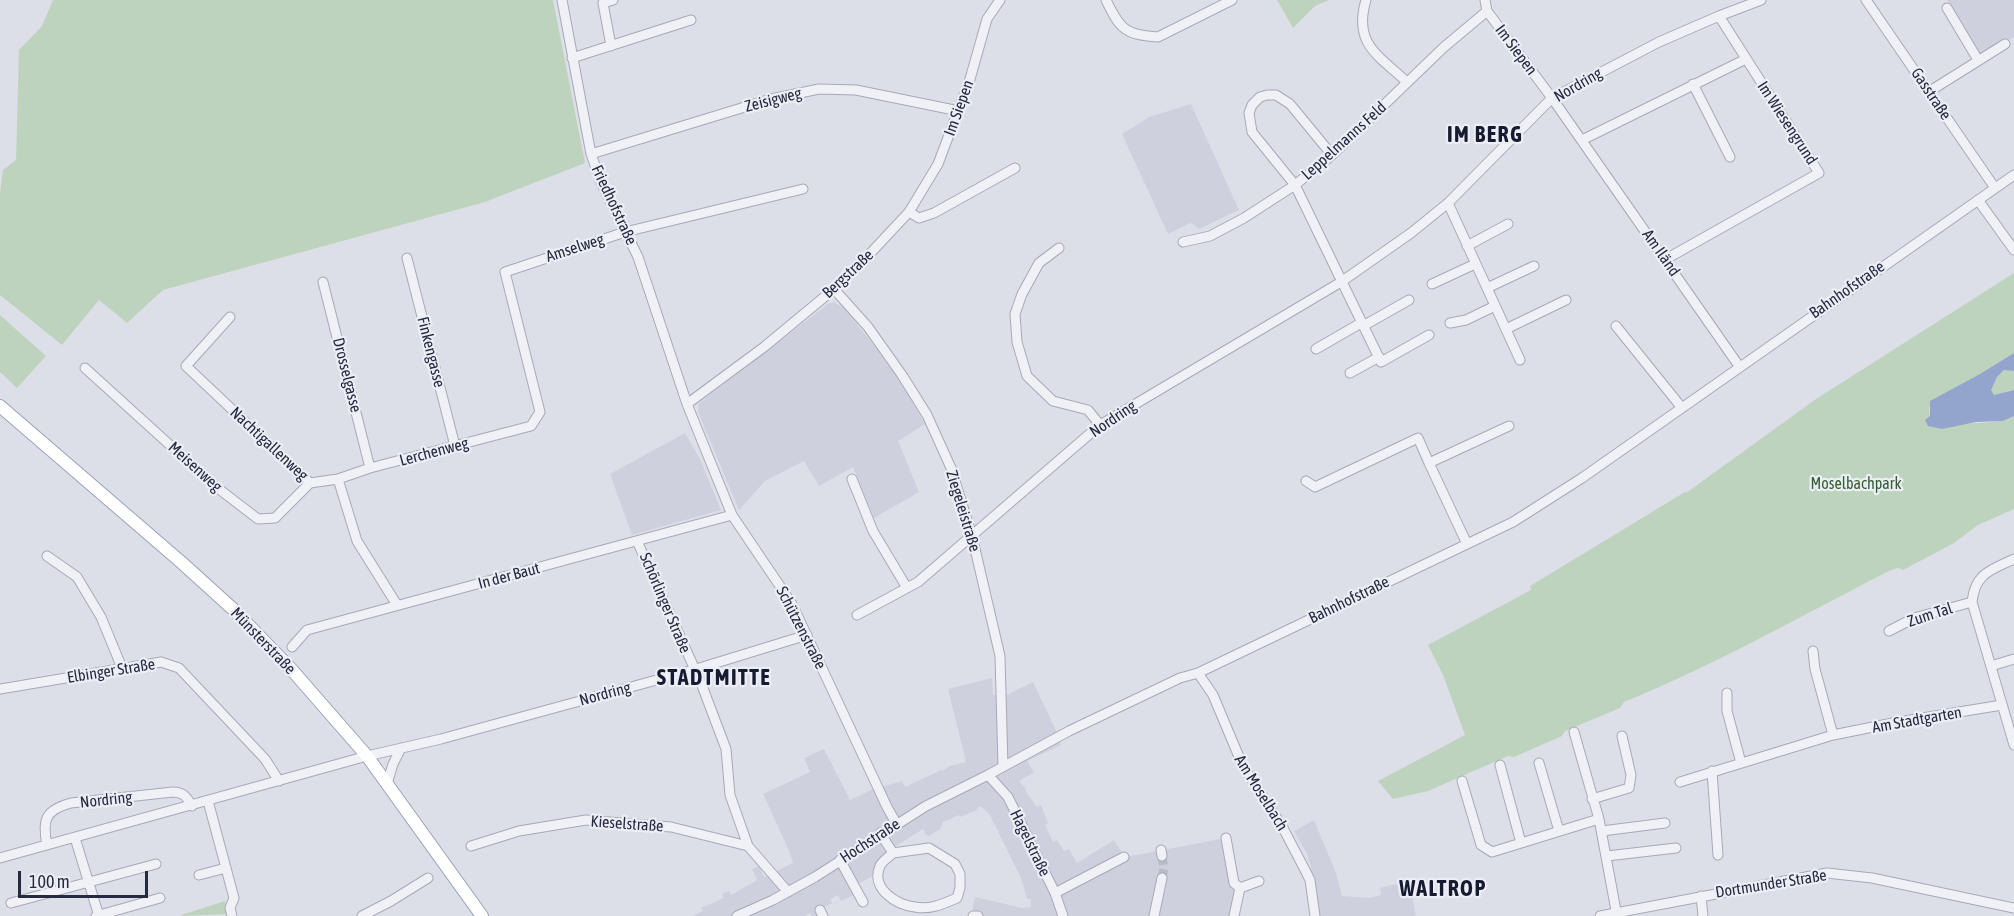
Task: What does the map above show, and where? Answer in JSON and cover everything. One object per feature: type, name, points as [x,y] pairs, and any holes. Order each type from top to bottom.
[{"type":"main road","name":"Münsterstraße","points":[[0,406],[234,610],[292,670],[367,756],[482,916]]},
{"type":"street","name":"Friedhofstraße","points":[[562,0],[591,154],[601,182],[638,257],[687,404]]},
{"type":"street","points":[[611,46],[602,2],[613,0]]},
{"type":"street","name":"Im Siepen","points":[[909,212],[938,164],[959,111],[987,19],[1000,0]]},
{"type":"street","points":[[1106,0],[1117,22],[1128,31],[1158,37],[1232,0]]},
{"type":"street","points":[[1366,0],[1362,12],[1361,28],[1367,44],[1407,82]]},
{"type":"street","name":"Im Siepen","points":[[1485,0],[1487,11],[1552,98]]},
{"type":"street","name":"Nordring","points":[[857,615],[918,582],[1100,425],[1341,282],[1410,233],[1448,203],[1552,98],[1659,42],[1761,0]]},
{"type":"street","name":"Gasstraße","points":[[1866,0],[1995,188]]},
{"type":"street","points":[[1947,8],[1977,60]]},
{"type":"street","name":"Leppelmanns Feld","points":[[1183,242],[1210,236],[1244,218],[1295,185],[1332,155],[1407,82],[1487,11]]},
{"type":"street","name":"Im Wiesengrund","points":[[1666,259],[1819,173],[1719,16]]},
{"type":"street","points":[[572,58],[691,20]]},
{"type":"street","points":[[1930,91],[2005,44]]},
{"type":"street","points":[[1582,140],[1746,59]]},
{"type":"street","points":[[1693,84],[1730,157]]},
{"type":"street","name":"Zeisigweg","points":[[591,154],[771,99],[819,89],[856,90],[959,111]]},
{"type":"street","points":[[1332,155],[1290,104],[1276,95],[1260,98],[1252,105],[1249,113],[1252,132],[1295,185],[1381,362],[1428,335]]},
{"type":"street","name":"Am Iländ","points":[[1552,98],[1739,366]]},
{"type":"street","points":[[909,212],[920,218],[934,213],[1015,168]]},
{"type":"street","name":"Bahnhofstraße","points":[[1003,767],[1059,736],[1180,678],[1198,673],[1513,522],[1682,408],[2014,174]]},
{"type":"street","name":"Amselweg","points":[[531,426],[540,412],[505,272],[625,232],[803,189]]},
{"type":"street","points":[[1978,200],[2014,250]]},
{"type":"street","points":[[1448,203],[1520,360]]},
{"type":"street","name":"Bergstraße","points":[[687,404],[764,347],[834,289],[866,259],[909,212]]},
{"type":"street","points":[[1467,246],[1508,224]]},
{"type":"street","points":[[1059,248],[1039,263],[1022,294],[1015,314],[1017,342],[1027,376],[1053,401],[1088,410],[1100,425]]},
{"type":"street","name":"Finkengasse","points":[[407,258],[455,446]]},
{"type":"street","points":[[1432,284],[1475,264]]},
{"type":"street","points":[[1487,288],[1534,266]]},
{"type":"street","name":"Drosselgasse","points":[[323,282],[370,468]]},
{"type":"street","name":"Ziegeleistraße","points":[[834,289],[868,327],[927,415],[951,468],[972,536],[1000,656],[1003,767]]},
{"type":"street","points":[[1316,349],[1409,300]]},
{"type":"street","points":[[1506,329],[1566,300]]},
{"type":"street","points":[[1450,323],[1466,320],[1495,306]]},
{"type":"street","name":"Nachtigallenweg","points":[[230,317],[186,366],[310,483],[338,479]]},
{"type":"street","points":[[1616,326],[1682,408]]},
{"type":"street","points":[[1350,373],[1379,357]]},
{"type":"street","name":"Meisenweg","points":[[85,368],[215,486],[258,519],[275,518],[310,483]]},
{"type":"street","name":"Schützenstraße","points":[[687,404],[732,515],[792,604],[896,823]]},
{"type":"street","name":"Lerchenweg","points":[[338,479],[370,468],[531,426]]},
{"type":"street","points":[[1429,462],[1509,426]]},
{"type":"street","points":[[1306,481],[1315,487],[1418,438],[1467,544]]},
{"type":"street","points":[[338,479],[357,541],[397,605]]},
{"type":"street","points":[[852,479],[873,531],[907,588]]},
{"type":"street","name":"In der Baut","points":[[292,647],[308,630],[732,515]]},
{"type":"street","name":"Schörlinger Straße","points":[[638,541],[693,670],[701,683],[726,749],[730,795],[748,846],[788,892]]},
{"type":"street","points":[[47,556],[77,577],[101,616],[122,668]]},
{"type":"street","name":"Zum Tal","points":[[2014,559],[1983,574],[1973,588],[1972,602],[2014,745]]},
{"type":"street","name":"Zum Tal","points":[[1889,631],[1914,618],[1972,602]]},
{"type":"street","name":"Nordring","points":[[0,858],[367,756],[693,670],[807,635]]},
{"type":"street","points":[[1813,651],[1815,669],[1833,735]]},
{"type":"street","points":[[1991,666],[2014,659]]},
{"type":"street","name":"Elbinger Straße","points":[[0,689],[161,662],[179,668],[265,759],[279,781]]},
{"type":"street","name":"Am Moselbach","points":[[1198,673],[1213,695],[1242,764],[1283,828],[1310,880],[1315,916]]},
{"type":"street","points":[[1727,693],[1727,711],[1741,763]]},
{"type":"street","name":"Am Stadtgarten","points":[[1680,782],[1833,735],[2002,705]]},
{"type":"street","points":[[1574,732],[1602,831],[1617,914]]},
{"type":"street","points":[[1592,799],[1629,788],[1631,775],[1622,736]]},
{"type":"street","points":[[387,784],[401,748]]},
{"type":"street","points":[[1539,763],[1559,831]]},
{"type":"street","points":[[1500,765],[1521,843]]},
{"type":"street","name":"Hochstraße","points":[[737,916],[760,912],[896,823],[1003,767]]},
{"type":"street","points":[[1712,771],[1718,855]]},
{"type":"street","name":"Hagelstraße","points":[[988,775],[1008,797],[1064,916]]},
{"type":"street","points":[[1462,781],[1481,845],[1492,852],[1599,819]]},
{"type":"street","name":"Nordring","points":[[47,845],[44,829],[47,818],[58,807],[71,803],[180,792],[188,797],[192,806]]},
{"type":"street","points":[[208,801],[234,898],[230,908],[232,916]]},
{"type":"street","name":"Kieselstraße","points":[[471,846],[519,831],[586,820],[671,826],[748,846]]},
{"type":"street","points":[[1602,831],[1665,823]]},
{"type":"street","points":[[880,833],[893,853]]},
{"type":"street","points":[[75,838],[98,916],[160,898]]},
{"type":"street","points":[[1226,838],[1234,883],[1240,888]]},
{"type":"street","points":[[929,848],[955,864],[960,874],[957,898],[918,912],[892,899],[884,892],[878,876],[880,865],[893,853],[929,848]]},
{"type":"street","points":[[1607,856],[1676,848]]},
{"type":"street","points":[[1055,893],[1124,857]]},
{"type":"street","points":[[840,860],[862,902]]},
{"type":"street","points":[[11,903],[156,864]]},
{"type":"street","points":[[199,875],[226,868]]},
{"type":"street","name":"Dortmunder Straße","points":[[1600,916],[1827,873],[1872,878],[2014,908]]},
{"type":"street","points":[[362,916],[428,878]]},
{"type":"street","points":[[1154,916],[1162,878]]},
{"type":"street","points":[[1240,888],[1259,881]]},
{"type":"street","points":[[1234,916],[1240,888]]},
{"type":"street","points":[[1701,896],[1703,916]]},
{"type":"shaded area","points":[[1947,0],[2014,0],[2014,37],[1981,55]]},
{"type":"shaded area","points":[[1191,104],[1239,210],[1199,229],[1191,223],[1168,234],[1122,134],[1149,117]]},
{"type":"shaded area","points":[[834,302],[845,309],[875,347],[901,383],[925,424],[898,441],[919,492],[874,518],[853,467],[819,486],[804,461],[765,481],[739,510],[698,412],[699,403],[828,304]]},
{"type":"shaded area","points":[[685,433],[700,459],[721,510],[632,535],[610,474]]},
{"type":"shaded area","points":[[992,678],[993,695],[1007,695],[1033,682],[1055,728],[1061,745],[1027,761],[1034,772],[1019,781],[1037,807],[1041,805],[1048,823],[1045,825],[1053,842],[1057,840],[1064,851],[1069,849],[1077,863],[1114,840],[1125,857],[1226,838],[1240,888],[1234,916],[971,916],[975,897],[1022,908],[1031,907],[1031,899],[1027,899],[1021,878],[990,815],[981,806],[977,810],[943,822],[940,829],[929,836],[923,829],[896,846],[879,864],[871,877],[858,884],[854,895],[841,901],[838,895],[830,899],[832,903],[816,916],[810,913],[805,916],[693,916],[703,911],[701,908],[724,898],[722,894],[729,891],[731,895],[757,880],[752,869],[759,866],[764,877],[793,863],[763,794],[810,772],[804,758],[824,749],[850,800],[871,790],[902,781],[905,787],[950,766],[966,762],[948,689]]},
{"type":"shaded area","points":[[1314,820],[1336,873],[1342,896],[1369,898],[1381,895],[1380,888],[1409,881],[1416,916],[1315,916],[1310,880],[1311,867],[1307,854],[1294,831]]},
{"type":"green space","points":[[53,0],[553,0],[585,163],[485,202],[163,290],[127,323],[99,300],[62,345],[0,295],[0,193],[3,170],[16,160],[19,50],[42,26]]},
{"type":"green space","points":[[1277,0],[1329,0],[1315,6],[1293,28]]},
{"type":"green space","name":"Moselbachpark","points":[[2014,273],[2014,353],[1929,407],[1929,418],[1942,429],[1960,424],[1997,421],[2014,416],[2014,509],[1978,525],[1954,543],[1903,570],[1898,568],[1889,571],[1725,656],[1624,702],[1620,708],[1565,731],[1562,736],[1514,757],[1508,756],[1428,791],[1393,799],[1378,781],[1465,735],[1443,675],[1428,645],[1531,590],[1530,586],[1686,493],[1816,399]]},
{"type":"green space","points":[[0,315],[46,356],[17,388],[0,372]]},
{"type":"green space","points":[[2004,370],[2014,371],[2014,390],[1994,395],[1990,390],[1997,377]]},
{"type":"green space","points":[[225,901],[228,914],[181,915]]},
{"type":"water","points":[[2014,353],[2014,371],[2004,370],[1997,377],[1991,390],[1994,395],[2014,390],[2014,416],[2003,421],[1976,422],[1942,429],[1928,426],[1925,420],[1930,416],[1930,401]]},
{"type":"tunnel","points":[[1162,856],[1164,869],[1162,878]]},
{"type":"district","name":"IM BERG","points":[[1485,135]]},
{"type":"district","name":"STADTMITTE","points":[[714,678]]},
{"type":"district","name":"WALTROP","points":[[1443,889]]}]
